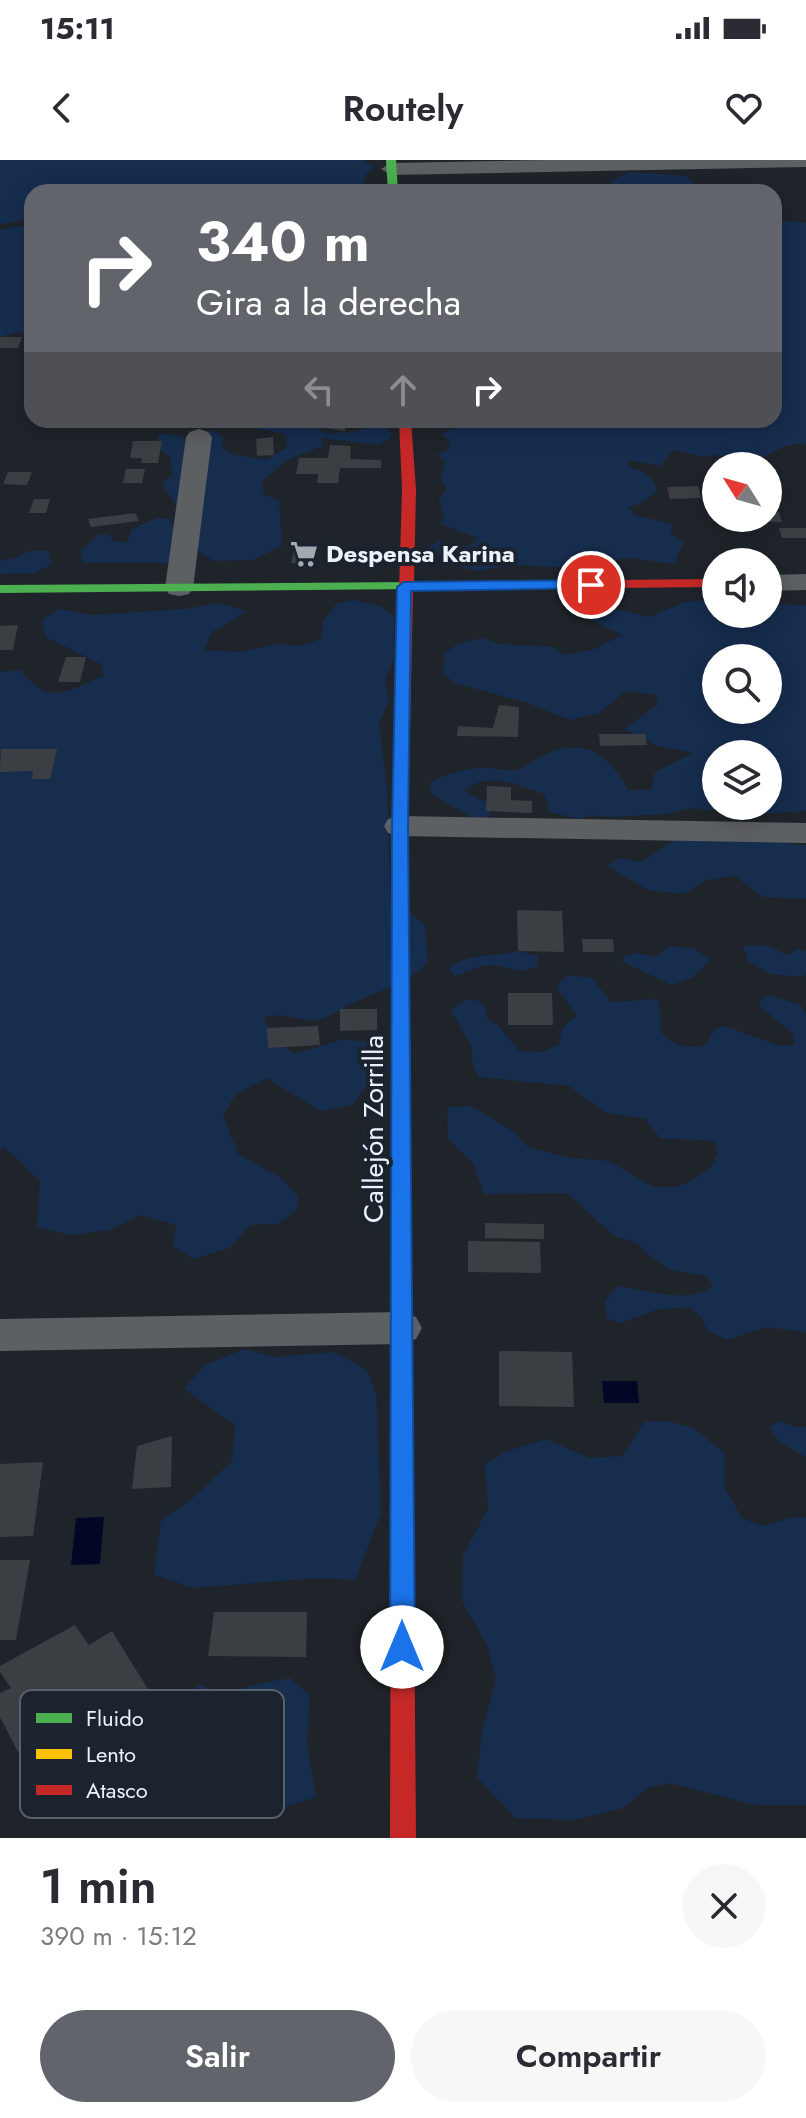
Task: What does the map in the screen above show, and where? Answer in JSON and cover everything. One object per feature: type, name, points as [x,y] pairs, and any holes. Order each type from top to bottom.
[{"type":"street","points":[[391,165],[806,161]]},
{"type":"street","name":"Callejón Zorrilla","points":[[403,1838],[400,826],[404,587],[409,490],[405,428]]},
{"type":"street","points":[[179,588],[199,437]]},
{"type":"street","points":[[782,583],[806,582]]},
{"type":"street","points":[[0,589],[702,583]]},
{"type":"street","points":[[400,826],[806,833]]},
{"type":"street","points":[[0,1335],[401,1328]]},
{"type":"shaded area","points":[[0,160],[363,160],[375,167],[367,173],[363,184],[24,184],[24,220],[0,224]]},
{"type":"shaded area","points":[[630,172],[685,176],[693,183],[613,184],[609,182]]},
{"type":"shaded area","points":[[782,221],[806,223],[806,444],[774,452],[702,452],[702,456],[672,451],[660,466],[628,460],[629,467],[651,477],[657,492],[640,504],[628,507],[635,515],[672,524],[671,534],[684,542],[674,564],[629,558],[559,567],[511,565],[478,571],[455,566],[454,558],[439,556],[426,548],[440,540],[450,546],[469,546],[478,538],[441,524],[444,515],[439,500],[447,489],[441,480],[445,461],[437,455],[449,448],[449,440],[440,434],[455,428],[782,428]]},
{"type":"shaded area","points":[[24,226],[24,333],[0,337],[0,230]]},
{"type":"shaded area","points":[[250,428],[317,428],[328,434],[387,428],[392,433],[389,439],[378,445],[322,438],[323,446],[287,460],[261,483],[264,494],[279,501],[282,546],[253,560],[214,561],[196,550],[177,506],[162,484],[172,475],[171,458],[155,446],[160,433],[183,437],[191,449],[191,435],[209,430],[223,436],[222,447],[231,454],[266,460],[287,447],[285,435]]},
{"type":"shaded area","points":[[157,518],[170,519],[177,537],[169,563],[83,563],[81,551],[98,535],[108,534],[114,541],[127,543],[132,529]]},
{"type":"shaded area","points":[[28,551],[48,551],[52,564],[34,573],[0,574],[0,561]]},
{"type":"shaded area","points":[[353,600],[381,606],[394,616],[394,658],[385,681],[389,700],[379,723],[387,789],[390,897],[425,925],[428,963],[403,980],[324,1018],[312,1020],[275,1015],[263,1018],[277,1040],[294,1054],[344,1039],[375,1043],[389,1069],[366,1087],[352,1105],[320,1111],[267,1078],[236,1094],[223,1115],[238,1154],[280,1177],[298,1196],[297,1210],[277,1224],[250,1225],[230,1248],[193,1259],[173,1246],[176,1225],[141,1215],[110,1230],[70,1235],[37,1227],[40,1181],[4,1147],[0,1152],[0,672],[21,670],[31,682],[50,693],[69,691],[104,676],[101,664],[46,637],[42,620],[59,609],[93,615],[184,609],[221,603],[247,612],[212,632],[204,650],[241,652],[277,644],[301,646],[321,639],[323,622],[337,603]]},
{"type":"shaded area","points":[[702,600],[702,628],[782,628],[782,604],[806,605],[806,811],[782,812],[782,740],[702,740],[702,809],[690,808],[667,814],[590,815],[580,819],[550,812],[544,794],[493,780],[474,784],[465,791],[493,807],[488,817],[473,818],[431,794],[430,782],[449,774],[477,768],[519,769],[542,756],[570,748],[582,748],[603,758],[628,790],[651,790],[655,772],[693,753],[658,746],[624,729],[657,705],[657,695],[626,691],[599,713],[570,720],[525,702],[454,683],[443,672],[445,653],[459,643],[482,638],[499,644],[554,647],[564,655],[595,649],[622,635],[582,615],[585,608],[616,609],[649,617],[685,602]]},
{"type":"shaded area","points":[[677,838],[777,840],[806,845],[806,899],[763,897],[735,876],[708,880],[683,894],[648,890],[607,866],[618,858],[642,862]]},
{"type":"shaded area","points":[[764,945],[789,955],[797,949],[806,951],[806,974],[803,977],[770,974],[748,961],[743,946]]},
{"type":"shaded area","points":[[671,946],[695,949],[711,960],[693,977],[672,985],[621,961],[626,955],[639,953],[655,957]]},
{"type":"shaded area","points":[[518,951],[538,956],[537,965],[521,971],[489,965],[454,976],[449,968],[465,959]]},
{"type":"shaded area","points":[[567,975],[592,978],[611,1002],[654,999],[659,1002],[661,1032],[676,1044],[686,1047],[705,1045],[715,1029],[725,1026],[780,1046],[795,1045],[793,1034],[759,1005],[761,999],[769,995],[801,1005],[806,1015],[806,1332],[766,1327],[727,1340],[707,1330],[701,1317],[689,1307],[656,1310],[621,1323],[607,1319],[605,1301],[618,1286],[654,1293],[692,1295],[713,1286],[706,1276],[671,1270],[637,1243],[614,1236],[567,1193],[484,1194],[473,1163],[448,1138],[447,1107],[471,1106],[514,1132],[528,1147],[570,1158],[609,1161],[653,1187],[676,1187],[692,1181],[711,1167],[718,1153],[714,1141],[660,1138],[646,1119],[606,1113],[569,1086],[479,1077],[473,1066],[471,1046],[451,1010],[465,999],[479,1001],[486,1009],[487,1019],[498,1025],[519,1051],[541,1052],[559,1045],[562,1028],[577,1015],[556,987]]},
{"type":"shaded area","points":[[244,1349],[275,1357],[335,1352],[368,1371],[376,1394],[381,1513],[355,1580],[318,1578],[192,1588],[154,1574],[161,1520],[192,1499],[232,1461],[235,1425],[184,1389],[205,1365]]},
{"type":"shaded area","points":[[602,1381],[637,1381],[639,1403],[604,1403]]},
{"type":"shaded area","points":[[668,1421],[693,1428],[725,1453],[724,1487],[742,1518],[762,1526],[806,1517],[806,1805],[755,1805],[669,1783],[648,1788],[623,1808],[574,1820],[515,1818],[477,1777],[482,1732],[496,1679],[487,1645],[462,1601],[463,1555],[488,1509],[485,1465],[505,1452],[546,1439],[590,1458],[622,1456],[644,1422]]},
{"type":"shaded area","points":[[779,1421],[806,1427],[806,1457],[778,1441],[769,1427]]},
{"type":"shaded area","points":[[104,1517],[100,1564],[71,1565],[76,1518]]},
{"type":"shaded area","points":[[290,1678],[310,1695],[307,1745],[316,1797],[284,1807],[284,1690],[239,1690]]},
{"type":"shaded area","points":[[199,1684],[214,1690],[195,1690]]},
{"type":"building","points":[[0,337],[22,337],[18,348],[0,348]]},
{"type":"building","points":[[273,437],[274,455],[257,456],[256,439]]},
{"type":"building","points":[[133,441],[162,441],[158,463],[141,463],[142,458],[130,458]]},
{"type":"building","points":[[330,445],[351,446],[350,459],[381,460],[381,468],[340,468],[338,483],[317,483],[318,474],[296,474],[299,458],[328,458]]},
{"type":"building","points":[[126,469],[145,469],[142,483],[123,483]]},
{"type":"building","points":[[8,472],[32,472],[27,485],[3,484]]},
{"type":"building","points":[[698,486],[701,498],[670,499],[667,487]]},
{"type":"building","points":[[34,499],[50,499],[46,513],[29,513]]},
{"type":"building","points":[[135,513],[139,521],[91,527],[88,519]]},
{"type":"building","points":[[782,528],[806,528],[806,538],[782,538]]},
{"type":"building","name":"Despensa Karina","points":[[295,544],[318,545],[315,564],[291,563]]},
{"type":"building","points":[[18,625],[13,650],[0,650],[0,626]]},
{"type":"building","points":[[66,657],[86,657],[80,682],[58,682]]},
{"type":"building","points":[[499,705],[519,707],[518,737],[457,736],[458,726],[493,728]]},
{"type":"building","points":[[599,734],[645,734],[647,745],[600,746]]},
{"type":"building","points":[[1,749],[57,749],[50,779],[32,779],[33,771],[0,772]]},
{"type":"building","points":[[487,786],[511,787],[511,800],[532,801],[532,813],[486,811]]},
{"type":"building","points":[[517,910],[562,911],[564,952],[518,951]]},
{"type":"building","points":[[582,939],[613,939],[614,952],[583,952]]},
{"type":"building","points":[[508,993],[552,993],[553,1025],[508,1025]]},
{"type":"building","points":[[340,1009],[377,1009],[377,1030],[340,1031]]},
{"type":"building","points":[[318,1026],[320,1045],[268,1048],[267,1028]]},
{"type":"building","points":[[485,1223],[544,1224],[544,1239],[485,1238]]},
{"type":"building","points":[[468,1241],[540,1242],[541,1273],[468,1272]]},
{"type":"building","points":[[499,1351],[572,1352],[574,1407],[499,1406]]},
{"type":"building","points":[[172,1436],[171,1487],[132,1489],[137,1446]]},
{"type":"building","points":[[43,1462],[33,1536],[0,1537],[0,1464]]},
{"type":"building","points":[[0,1560],[30,1560],[16,1640],[0,1640]]},
{"type":"building","points":[[214,1612],[307,1612],[306,1657],[208,1656]]},
{"type":"building","points":[[75,1625],[89,1645],[112,1631],[148,1690],[20,1690],[20,1756],[0,1717],[0,1693],[11,1688],[0,1672],[0,1666]]},
{"type":"traffic: fast","points":[[391,160],[392,184]]},
{"type":"traffic: fast","points":[[0,589],[410,586]]},
{"type":"traffic: slow","points":[[401,1035],[402,1469]]},
{"type":"traffic: jam","points":[[401,1035],[400,826],[409,490],[405,428]]},
{"type":"traffic: jam","points":[[410,586],[702,583]]},
{"type":"traffic: jam","points":[[402,1469],[403,1838]]},
{"type":"place","name":"Despensa Karina","points":[[304,554]]},
{"type":"route","points":[[402,1647],[400,826],[404,587],[591,585]]}]
